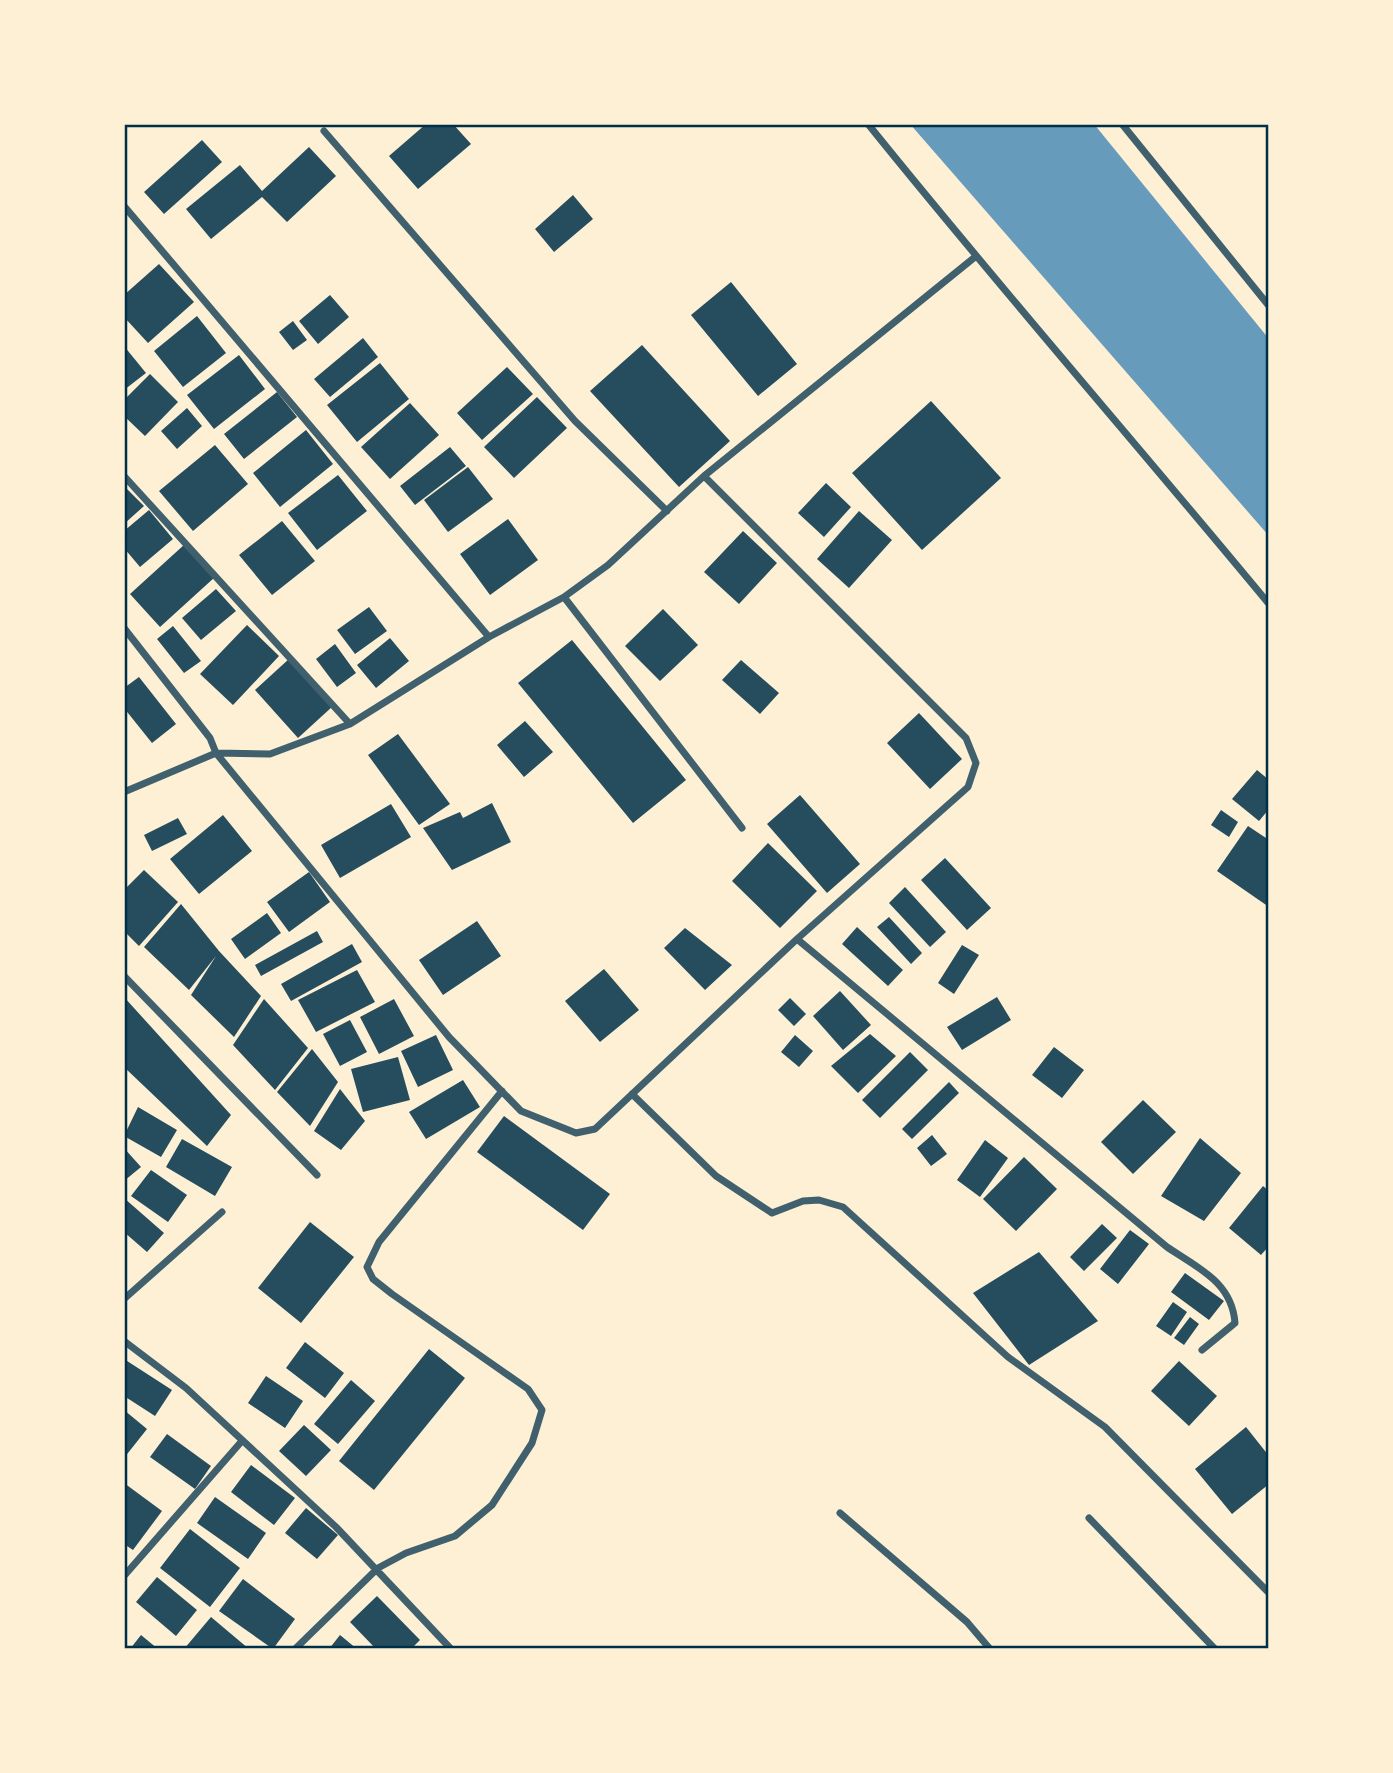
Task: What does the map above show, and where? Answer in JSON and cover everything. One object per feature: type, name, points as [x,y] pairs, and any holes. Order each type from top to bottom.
[{"type":"street","points":[[868,124],[975,257],[1073,367],[1269,604]]},
{"type":"street","points":[[1122,124],[1269,306]]},
{"type":"street","points":[[324,131],[575,421],[667,511]]},
{"type":"street","points":[[124,206],[489,637]]},
{"type":"street","points":[[124,792],[216,753],[270,754],[350,724],[489,637],[564,597],[608,565],[705,476],[975,257]]},
{"type":"street","points":[[124,476],[350,724]]},
{"type":"street","points":[[124,628],[210,738],[216,753],[449,1037],[522,1111],[576,1133],[595,1129],[797,939],[968,787],[976,763],[965,738],[705,476]]},
{"type":"street","points":[[564,597],[741,828]]},
{"type":"street","points":[[797,939],[1167,1247],[1220,1282],[1234,1304],[1235,1323],[1202,1350]]},
{"type":"street","points":[[124,976],[317,1175]]},
{"type":"street","points":[[295,1649],[378,1568],[406,1553],[455,1536],[492,1505],[532,1443],[542,1410],[528,1389],[391,1294],[373,1279],[367,1267],[379,1242],[502,1091]]},
{"type":"street","points":[[632,1094],[716,1176],[772,1213],[803,1201],[819,1199],[843,1207],[1007,1357],[1105,1427],[1269,1593]]},
{"type":"street","points":[[124,1299],[222,1212]]},
{"type":"street","points":[[124,1340],[186,1388],[378,1568],[451,1649]]},
{"type":"street","points":[[124,1576],[242,1442]]},
{"type":"street","points":[[841,1513],[967,1622],[990,1649]]},
{"type":"street","points":[[1089,1518],[1214,1649]]},
{"type":"water","points":[[910,124],[1094,124],[1269,339],[1269,536]]},
{"type":"building","points":[[426,124],[453,124],[471,144],[418,189],[389,156]]},
{"type":"building","points":[[202,140],[222,162],[164,214],[144,192]]},
{"type":"building","points":[[309,147],[336,176],[287,222],[262,197],[211,239],[186,209],[240,165],[262,191]]},
{"type":"building","points":[[573,195],[593,219],[554,252],[535,229]]},
{"type":"building","points":[[159,264],[194,302],[148,343],[124,317],[124,295]]},
{"type":"building","points":[[731,282],[797,364],[758,396],[691,315]]},
{"type":"building","points":[[330,295],[349,317],[318,344],[299,321]]},
{"type":"building","points":[[197,316],[226,353],[183,387],[154,351]]},
{"type":"building","points":[[293,321],[307,340],[293,350],[279,332]]},
{"type":"building","points":[[363,338],[378,357],[330,397],[314,379]]},
{"type":"building","points":[[642,345],[730,441],[679,487],[590,391]]},
{"type":"building","points":[[124,346],[146,373],[124,390]]},
{"type":"building","points":[[239,355],[265,389],[214,429],[187,395]]},
{"type":"building","points":[[380,363],[409,399],[357,442],[327,405]]},
{"type":"building","points":[[507,367],[533,394],[482,440],[457,413]]},
{"type":"building","points":[[150,374],[178,402],[145,436],[124,416],[124,400]]},
{"type":"building","points":[[277,392],[297,417],[244,459],[224,434]]},
{"type":"building","points":[[537,397],[567,428],[514,478],[484,447]]},
{"type":"building","points":[[931,401],[1001,478],[922,550],[852,473]]},
{"type":"building","points":[[410,403],[439,435],[390,479],[361,447]]},
{"type":"building","points":[[187,408],[202,426],[177,449],[161,431]]},
{"type":"building","points":[[306,430],[333,464],[280,507],[253,473]]},
{"type":"building","points":[[215,445],[248,484],[193,531],[159,491]]},
{"type":"building","points":[[450,447],[466,466],[415,505],[400,486]]},
{"type":"building","points":[[468,467],[493,499],[448,532],[424,500]]},
{"type":"building","points":[[338,475],[367,511],[317,550],[288,513]]},
{"type":"building","points":[[826,483],[851,507],[824,537],[798,513]]},
{"type":"building","points":[[124,489],[144,506],[124,524]]},
{"type":"building","points":[[149,510],[173,539],[140,567],[124,548],[124,531]]},
{"type":"building","points":[[859,511],[892,540],[849,588],[817,559]]},
{"type":"building","points":[[508,519],[538,560],[490,595],[460,554]]},
{"type":"building","points":[[282,521],[315,561],[272,595],[239,555]]},
{"type":"building","points":[[743,531],[777,563],[739,604],[704,572]]},
{"type":"building","points":[[185,544],[215,577],[160,627],[130,594]]},
{"type":"building","points":[[216,589],[236,611],[201,640],[182,618]]},
{"type":"building","points":[[369,607],[387,631],[355,654],[337,630]]},
{"type":"building","points":[[663,609],[698,645],[660,681],[625,646]]},
{"type":"building","points":[[247,625],[279,656],[233,705],[200,674]]},
{"type":"building","points":[[173,626],[201,661],[184,673],[157,639]]},
{"type":"building","points":[[390,638],[409,661],[376,688],[357,665]]},
{"type":"building","points":[[572,640],[686,780],[633,823],[518,683]]},
{"type":"building","points":[[335,644],[356,673],[337,687],[316,659]]},
{"type":"building","points":[[290,658],[333,706],[298,738],[255,690]]},
{"type":"building","points":[[741,660],[779,693],[760,714],[722,680]]},
{"type":"building","points":[[139,677],[176,724],[152,743],[124,708],[124,688]]},
{"type":"building","points":[[919,713],[962,759],[930,789],[887,743]]},
{"type":"building","points":[[525,721],[553,752],[524,777],[497,745]]},
{"type":"building","points":[[398,734],[450,804],[419,825],[368,755]]},
{"type":"building","points":[[1257,770],[1269,780],[1269,809],[1259,821],[1232,799]]},
{"type":"building","points":[[800,795],[860,864],[827,893],[767,824]]},
{"type":"building","points":[[492,803],[511,842],[452,870],[423,828],[460,812],[463,818]]},
{"type":"building","points":[[391,804],[411,837],[340,878],[321,845]]},
{"type":"building","points":[[1221,810],[1238,822],[1229,837],[1211,825]]},
{"type":"building","points":[[223,815],[252,851],[199,894],[170,859]]},
{"type":"building","points":[[178,818],[187,834],[152,851],[144,835]]},
{"type":"building","points":[[1248,826],[1269,840],[1269,907],[1217,871]]},
{"type":"building","points":[[768,843],[817,891],[780,928],[732,881]]},
{"type":"building","points":[[945,858],[991,908],[967,930],[921,880]]},
{"type":"building","points":[[144,870],[178,902],[139,946],[124,931],[124,890]]},
{"type":"building","points":[[309,872],[330,902],[289,932],[267,902]]},
{"type":"building","points":[[905,887],[946,932],[930,947],[889,903]]},
{"type":"building","points":[[181,904],[219,951],[261,996],[234,1037],[191,995],[216,956],[189,990],[144,947]]},
{"type":"building","points":[[267,913],[281,933],[245,959],[231,939]]},
{"type":"building","points":[[889,917],[922,953],[911,964],[877,927]]},
{"type":"building","points":[[477,921],[501,956],[443,995],[419,960]]},
{"type":"building","points":[[857,927],[903,970],[888,986],[842,944]]},
{"type":"building","points":[[685,928],[732,965],[705,990],[664,948]]},
{"type":"building","points":[[317,931],[323,942],[261,976],[255,965]]},
{"type":"building","points":[[352,944],[362,962],[291,1001],[281,984]]},
{"type":"building","points":[[962,945],[979,955],[954,994],[938,983]]},
{"type":"building","points":[[604,969],[639,1010],[600,1042],[565,1001]]},
{"type":"building","points":[[357,970],[375,1002],[316,1032],[298,1000]]},
{"type":"building","points":[[840,991],[871,1025],[843,1050],[813,1016]]},
{"type":"building","points":[[124,997],[231,1115],[207,1146],[124,1067]]},
{"type":"building","points":[[997,997],[1011,1020],[962,1050],[947,1027]]},
{"type":"building","points":[[790,998],[806,1014],[794,1026],[778,1010]]},
{"type":"building","points":[[264,999],[308,1048],[275,1090],[233,1045]]},
{"type":"building","points":[[394,999],[414,1036],[379,1054],[360,1017]]},
{"type":"building","points":[[350,1020],[367,1052],[340,1066],[323,1034]]},
{"type":"building","points":[[870,1034],[896,1056],[858,1093],[831,1066]]},
{"type":"building","points":[[436,1035],[453,1070],[418,1087],[401,1051]]},
{"type":"building","points":[[795,1035],[813,1051],[799,1067],[781,1052]]},
{"type":"building","points":[[1054,1047],[1084,1070],[1062,1098],[1032,1075]]},
{"type":"building","points":[[312,1049],[338,1082],[310,1126],[277,1092]]},
{"type":"building","points":[[910,1052],[928,1070],[880,1118],[862,1100]]},
{"type":"building","points":[[398,1057],[410,1100],[363,1112],[351,1069]]},
{"type":"building","points":[[463,1080],[480,1107],[426,1139],[409,1112]]},
{"type":"building","points":[[949,1082],[959,1093],[912,1139],[902,1129]]},
{"type":"building","points":[[340,1089],[365,1121],[341,1150],[314,1131]]},
{"type":"building","points":[[1143,1100],[1176,1132],[1133,1174],[1101,1142]]},
{"type":"building","points":[[138,1107],[177,1130],[161,1157],[124,1136]]},
{"type":"building","points":[[504,1116],[610,1194],[583,1230],[477,1152]]},
{"type":"building","points":[[932,1135],[947,1154],[931,1166],[917,1148]]},
{"type":"building","points":[[1200,1138],[1241,1173],[1204,1221],[1161,1196]]},
{"type":"building","points":[[182,1139],[232,1167],[215,1196],[166,1167]]},
{"type":"building","points":[[985,1140],[1008,1158],[980,1197],[957,1180]]},
{"type":"building","points":[[124,1148],[141,1167],[124,1181]]},
{"type":"building","points":[[1024,1157],[1057,1189],[1016,1231],[983,1199]]},
{"type":"building","points":[[151,1170],[187,1195],[168,1222],[131,1196]]},
{"type":"building","points":[[1263,1186],[1269,1191],[1269,1246],[1261,1255],[1229,1228]]},
{"type":"building","points":[[124,1198],[164,1233],[147,1252],[124,1232]]},
{"type":"building","points":[[310,1222],[354,1257],[301,1323],[258,1288]]},
{"type":"building","points":[[1102,1224],[1117,1238],[1084,1271],[1070,1257]]},
{"type":"building","points":[[1130,1230],[1149,1244],[1118,1284],[1100,1269]]},
{"type":"building","points":[[1039,1252],[1098,1321],[1029,1365],[973,1293]]},
{"type":"building","points":[[1185,1273],[1224,1301],[1209,1320],[1171,1292]]},
{"type":"building","points":[[1173,1302],[1187,1312],[1171,1336],[1156,1326]]},
{"type":"building","points":[[1190,1317],[1199,1324],[1184,1345],[1174,1338]]},
{"type":"building","points":[[305,1342],[344,1373],[325,1398],[286,1368]]},
{"type":"building","points":[[429,1349],[465,1378],[374,1490],[339,1461]]},
{"type":"building","points":[[124,1359],[172,1390],[155,1416],[124,1396]]},
{"type":"building","points":[[1179,1361],[1217,1396],[1189,1426],[1151,1391]]},
{"type":"building","points":[[266,1376],[303,1401],[285,1428],[248,1403]]},
{"type":"building","points":[[351,1380],[375,1401],[338,1444],[314,1424]]},
{"type":"building","points":[[124,1410],[147,1429],[124,1458]]},
{"type":"building","points":[[304,1425],[331,1450],[306,1476],[279,1451]]},
{"type":"building","points":[[1246,1427],[1269,1456],[1269,1484],[1232,1514],[1195,1469]]},
{"type":"building","points":[[167,1434],[211,1466],[195,1489],[150,1457]]},
{"type":"building","points":[[251,1465],[295,1498],[274,1525],[231,1492]]},
{"type":"building","points":[[124,1483],[162,1511],[133,1550],[124,1544]]},
{"type":"building","points":[[215,1497],[266,1533],[248,1559],[197,1523]]},
{"type":"building","points":[[306,1508],[338,1535],[317,1559],[285,1533]]},
{"type":"building","points":[[190,1529],[240,1568],[210,1607],[160,1568]]},
{"type":"building","points":[[157,1577],[197,1610],[176,1636],[136,1602]]},
{"type":"building","points":[[243,1579],[295,1619],[273,1649],[219,1611]]},
{"type":"building","points":[[377,1596],[420,1640],[411,1649],[376,1649],[350,1622]]},
{"type":"building","points":[[211,1617],[249,1649],[184,1649]]},
{"type":"building","points":[[141,1635],[158,1649],[130,1649]]},
{"type":"building","points":[[340,1635],[357,1649],[329,1649]]}]
